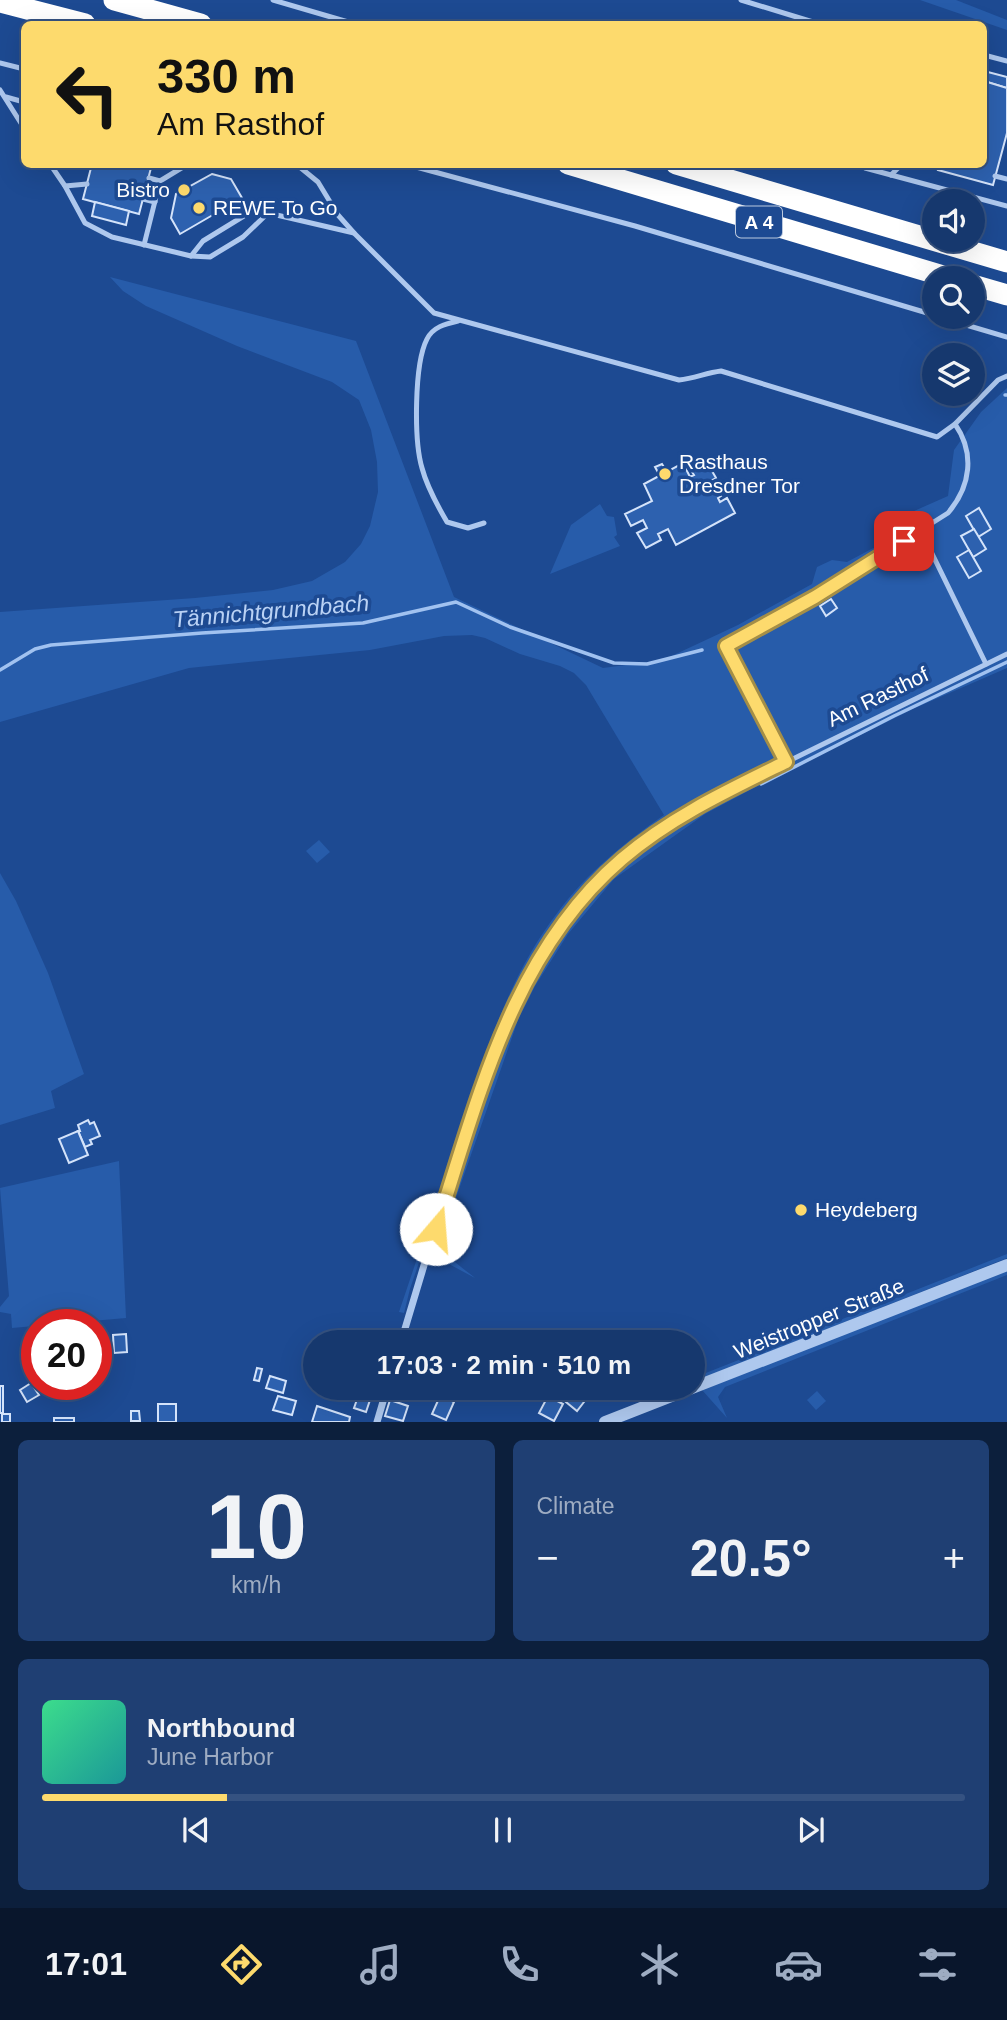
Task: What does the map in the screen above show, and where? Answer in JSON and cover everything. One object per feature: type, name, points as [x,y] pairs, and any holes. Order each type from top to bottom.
[{"type":"highway","points":[[114,0],[190,21]]},
{"type":"highway","points":[[0,2],[73,21]]},
{"type":"highway","name":"A 4","points":[[581,168],[922,270]]},
{"type":"highway","name":"A 4","points":[[690,168],[1007,262]]},
{"type":"highway","points":[[985,289],[1007,295]]},
{"type":"street","name":"Am Rasthof","points":[[405,1330],[428,1252]]},
{"type":"street","name":"Weistropper Straße","points":[[605,1422],[1007,1265]]},
{"type":"street","points":[[377,1422],[383,1400]]},
{"type":"lane","points":[[273,0],[345,21]]},
{"type":"lane","points":[[741,0],[810,21]]},
{"type":"lane","points":[[987,56],[1007,61]]},
{"type":"lane","points":[[0,63],[21,68]]},
{"type":"lane","points":[[0,90],[21,123]]},
{"type":"lane","points":[[6,97],[21,101]]},
{"type":"lane","points":[[53,168],[85,223],[112,237],[191,256],[210,257],[243,237],[268,213]]},
{"type":"lane","points":[[144,245],[160,181],[181,168]]},
{"type":"lane","points":[[301,168],[318,182],[338,215],[354,233],[434,313],[460,321],[679,380],[699,378],[721,371],[937,437],[955,424],[998,380],[1007,376]]},
{"type":"lane","points":[[420,168],[635,226],[922,312]]},
{"type":"lane","points":[[871,168],[1007,205]]},
{"type":"lane","points":[[891,175],[898,168]]},
{"type":"lane","points":[[995,176],[1007,179]]},
{"type":"lane","points":[[149,178],[160,181]]},
{"type":"lane","points":[[65,186],[87,184]]},
{"type":"lane","points":[[143,200],[155,202]]},
{"type":"lane","points":[[191,256],[209,237],[252,211],[354,233]]},
{"type":"lane","points":[[460,321],[436,328],[427,340],[419,381],[417,444],[428,487],[447,522],[468,528],[484,523]]},
{"type":"lane","points":[[980,329],[1007,337]]},
{"type":"lane","points":[[786,762],[726,646],[815,597],[948,513],[963,492],[968,477],[968,451],[964,436],[955,424]]},
{"type":"lane","points":[[924,530],[986,664]]},
{"type":"lane","name":"Am Rasthof","points":[[428,1252],[507,1020],[523,985],[552,935],[606,873],[649,838],[699,805],[1007,654]]},
{"type":"shaded area","points":[[920,0],[956,0],[1007,20],[1007,30]]},
{"type":"shaded area","points":[[110,277],[356,341],[454,597],[603,668],[663,660],[738,625],[812,584],[817,567],[832,560],[847,562],[894,537],[887,523],[948,496],[954,450],[981,412],[1007,388],[1007,668],[915,708],[705,814],[614,879],[568,934],[535,986],[518,1020],[443,1235],[444,1248],[448,1254],[475,1278],[432,1255],[512,1020],[543,961],[578,911],[620,867],[672,825],[664,816],[662,824],[617,858],[576,898],[542,944],[506,1010],[481,1077],[404,1313],[399,1312],[480,1069],[501,1014],[526,961],[558,912],[581,884],[621,848],[664,815],[586,685],[574,673],[472,635],[444,636],[370,650],[189,668],[0,722],[0,612],[195,598],[273,590],[312,581],[345,562],[361,544],[370,526],[378,492],[377,462],[371,430],[359,400],[332,382],[237,346],[146,306],[123,291]]},
{"type":"shaded area","points":[[600,504],[607,516],[614,517],[617,535],[614,537],[620,546],[550,574],[571,525]]},
{"type":"shaded area","points":[[319,840],[330,852],[317,863],[306,851]]},
{"type":"shaded area","points":[[0,873],[16,901],[48,973],[84,1074],[51,1091],[55,1108],[0,1125]]},
{"type":"shaded area","points":[[119,1161],[126,1318],[112,1319],[112,1309],[21,1309],[21,1327],[12,1328],[11,1314],[0,1312],[0,1307],[9,1296],[0,1188]]},
{"type":"shaded area","points":[[1007,1254],[1007,1258],[705,1377],[705,1373]]},
{"type":"shaded area","points":[[1007,1270],[1007,1275],[725,1387],[718,1397],[727,1418],[705,1393],[705,1389]]},
{"type":"shaded area","points":[[817,1391],[826,1401],[816,1410],[807,1400]]},
{"type":"building","points":[[987,72],[1007,77],[1007,88],[987,82]]},
{"type":"building","points":[[987,82],[1007,88],[1007,133],[993,185],[938,170],[987,168]]},
{"type":"building","points":[[91,168],[151,168],[139,214],[83,199]]},
{"type":"building","name":"REWE To Go","points":[[212,174],[231,179],[242,198],[180,234],[171,218],[176,194]]},
{"type":"building","points":[[95,202],[129,211],[126,225],[92,216]]},
{"type":"building","points":[[683,463],[690,477],[694,475],[692,472],[708,464],[716,478],[709,482],[711,486],[715,484],[721,496],[718,498],[720,502],[727,498],[735,513],[676,545],[668,529],[658,534],[661,540],[646,548],[637,533],[647,528],[643,520],[631,526],[625,514],[652,501],[644,484]]},
{"type":"building","points":[[662,464],[667,472],[660,476],[655,467]]},
{"type":"building","points":[[979,508],[991,529],[978,537],[966,516]]},
{"type":"building","points":[[974,529],[986,549],[973,557],[961,536]]},
{"type":"building","points":[[969,550],[981,571],[969,578],[957,557]]},
{"type":"building","points":[[831,599],[837,608],[826,616],[820,606]]},
{"type":"building","points":[[88,1120],[90,1124],[94,1122],[100,1136],[90,1140],[92,1144],[85,1147],[78,1125]]},
{"type":"building","points":[[78,1131],[88,1155],[69,1163],[59,1139]]},
{"type":"building","points":[[126,1334],[127,1352],[114,1353],[113,1335]]},
{"type":"building","points":[[257,1368],[262,1369],[259,1381],[254,1380]]},
{"type":"building","points":[[270,1376],[286,1381],[283,1393],[266,1388]]},
{"type":"building","points":[[0,1386],[3,1386],[3,1413],[0,1413]]},
{"type":"building","points":[[278,1396],[296,1401],[292,1415],[273,1410]]},
{"type":"building","points":[[357,1400],[370,1400],[366,1412],[354,1408]]},
{"type":"building","points":[[390,1400],[408,1406],[403,1421],[385,1416]]},
{"type":"building","points":[[438,1400],[454,1402],[446,1420],[432,1414]]},
{"type":"building","points":[[546,1400],[556,1400],[563,1404],[554,1421],[539,1413]]},
{"type":"building","points":[[582,1400],[584,1402],[577,1411],[566,1402]]},
{"type":"building","points":[[158,1404],[176,1404],[176,1422],[158,1422]]},
{"type":"building","points":[[317,1406],[350,1417],[349,1422],[312,1422]]},
{"type":"building","points":[[131,1411],[139,1411],[140,1421],[131,1421]]},
{"type":"building","points":[[2,1414],[10,1414],[10,1422],[2,1422]]},
{"type":"building","points":[[54,1418],[74,1418],[74,1422],[54,1422]]},
{"type":"waterway","name":"Tännichtgrundbach","points":[[0,670],[35,649],[51,645],[363,623],[456,602],[510,627],[614,663],[647,664],[702,650]]},
{"type":"waterway","points":[[761,784],[1007,662]]},
{"type":"place","name":"Bistro","points":[[184,190]]},
{"type":"place","name":"REWE To Go","points":[[199,208]]},
{"type":"place","name":"Rasthaus Dresdner Tor","points":[[665,474]]},
{"type":"place","name":"Heydeberg","points":[[801,1210]]},
{"type":"route","points":[[436,1229],[507,1020],[533,968],[566,916],[606,873],[649,838],[699,805],[786,762],[726,646],[815,597],[904,541]]}]
